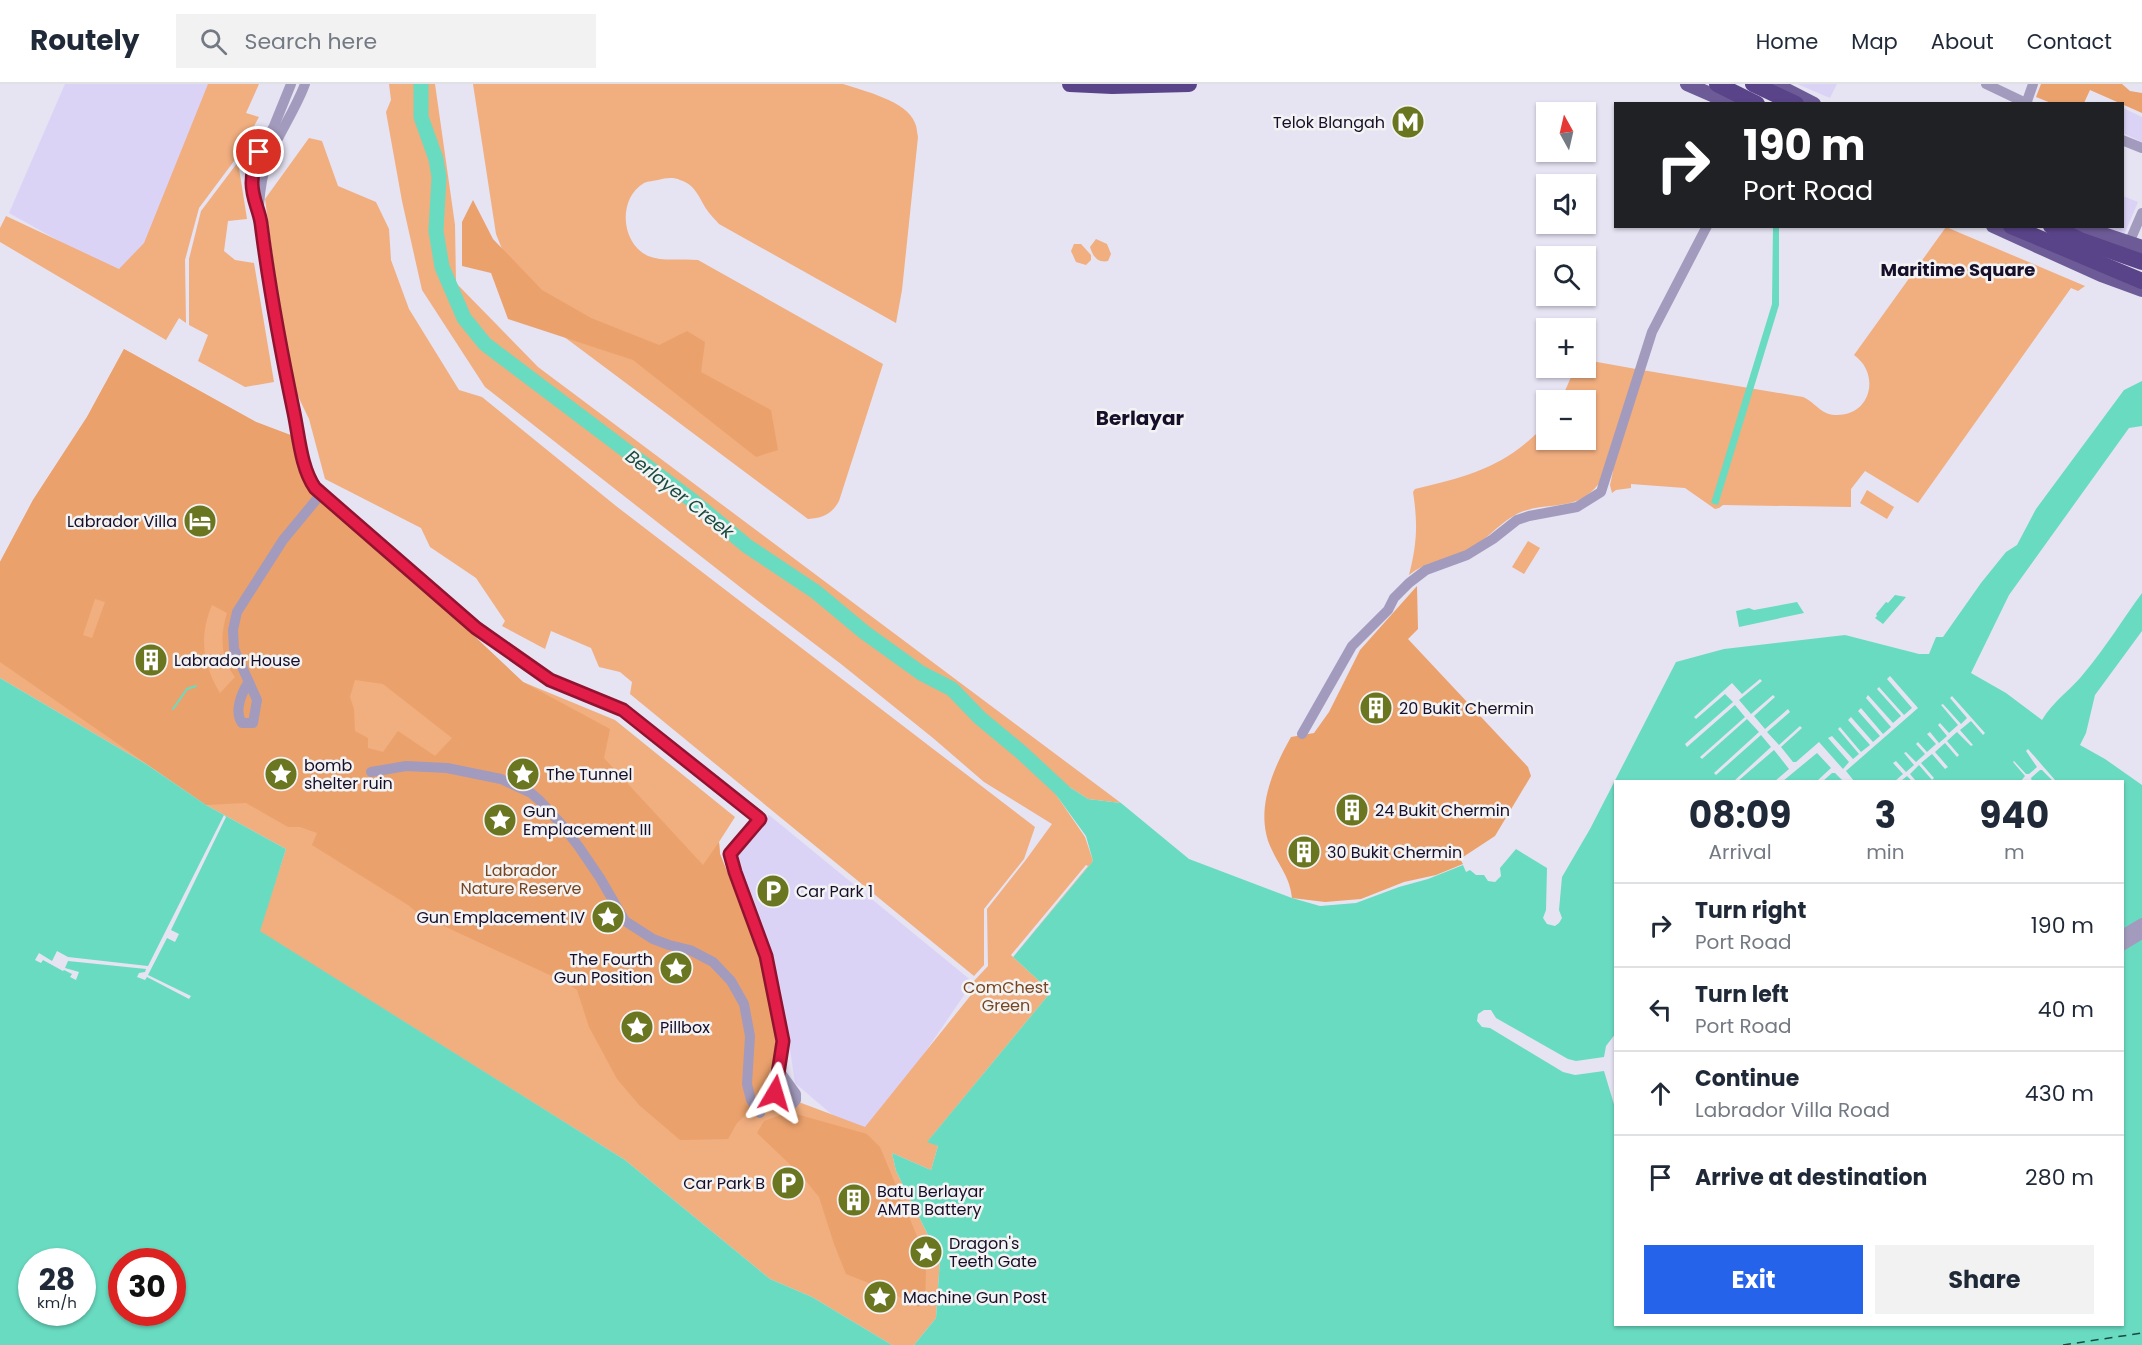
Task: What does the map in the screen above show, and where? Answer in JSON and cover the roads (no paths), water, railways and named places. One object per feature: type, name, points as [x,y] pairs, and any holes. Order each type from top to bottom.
[{"type":"highway","points":[[1070,84],[1112,86],[1189,84]]},
{"type":"highway","points":[[1717,84],[1753,102]]},
{"type":"highway","points":[[1753,84],[1792,102]]},
{"type":"highway","points":[[2016,228],[2142,281]]},
{"type":"highway","points":[[2024,228],[2142,272]]},
{"type":"highway","points":[[2055,228],[2080,240],[2142,262]]},
{"type":"main road","points":[[1687,84],[1731,102]]},
{"type":"main road","points":[[1775,84],[1810,102]]},
{"type":"main road","points":[[1997,228],[2101,275],[2142,290]]},
{"type":"main road","points":[[2085,228],[2136,245]]},
{"type":"street","points":[[291,84],[254,166],[252,183],[299,440],[310,480],[321,494],[460,616],[550,680],[623,710],[760,819],[730,854],[768,968],[783,1041],[778,1069],[775,1099],[779,1105],[790,1107],[797,1096],[795,1090],[778,1069]]},
{"type":"street","points":[[259,214],[264,170],[305,84]]},
{"type":"street","points":[[1731,84],[1733,102]]},
{"type":"street","points":[[1986,84],[2024,102]]},
{"type":"street","points":[[2026,102],[2033,84]]},
{"type":"street","points":[[279,114],[280,124],[284,124],[291,117]]},
{"type":"street","points":[[2124,141],[2142,148]]},
{"type":"street","points":[[2136,245],[2142,213]]},
{"type":"street","points":[[1302,734],[1352,646],[1388,610],[1394,598],[1417,577],[1426,570],[1467,555],[1493,539],[1517,520],[1577,507],[1601,492],[1652,332],[1706,228]]},
{"type":"street","points":[[248,683],[234,649],[233,630],[237,612],[283,540],[321,494]]},
{"type":"street","points":[[371,772],[406,766],[447,768],[501,779],[531,793],[539,800],[579,848],[625,921],[653,939],[690,950],[713,962],[731,981],[744,1004],[750,1036],[747,1084],[751,1100],[760,1113]]},
{"type":"street","points":[[2124,934],[2142,922]]},
{"type":"street","points":[[2124,945],[2142,934]]},
{"type":"street","points":[[775,1093],[781,1086],[790,1086]]},
{"type":"waterway","name":"Berlayer Creek","points":[[421,84],[421,117],[436,159],[439,177],[436,231],[442,267],[464,318],[485,344],[693,501],[747,546],[816,592],[864,632],[921,673],[952,689],[980,718],[1063,791]]},
{"type":"waterway","points":[[173,709],[187,689],[196,686]]},
{"type":"place","name":"Telok Blangah","points":[[1408,122]]},
{"type":"place","name":"Labrador Villa","points":[[200,521]]},
{"type":"place","name":"Labrador House","points":[[151,660]]},
{"type":"place","name":"20 Bukit Chermin","points":[[1376,708]]},
{"type":"place","name":"bomb shelter ruin","points":[[281,774]]},
{"type":"place","name":"The Tunnel","points":[[523,774]]},
{"type":"place","name":"24 Bukit Chermin","points":[[1352,810]]},
{"type":"place","name":"Gun Emplacement III","points":[[500,820]]},
{"type":"place","name":"30 Bukit Chermin","points":[[1304,852]]},
{"type":"place","name":"Car Park 1","points":[[773,891]]},
{"type":"place","name":"Gun Emplacement IV","points":[[608,917]]},
{"type":"place","name":"The Fourth Gun Position","points":[[676,968]]},
{"type":"place","name":"Pillbox","points":[[637,1027]]},
{"type":"place","name":"Car Park B","points":[[788,1183]]},
{"type":"place","name":"Batu Berlayar AMTB Battery","points":[[854,1200]]},
{"type":"place","name":"Dragon's Teeth Gate","points":[[926,1252]]},
{"type":"place","name":"Machine Gun Post","points":[[880,1297]]},
{"type":"district","name":"Maritime Square","points":[[1958,269]]},
{"type":"district","name":"Berlayar","points":[[1140,418]]},
{"type":"park label","name":"Labrador Nature Reserve","points":[[521,879]]},
{"type":"park label","name":"ComChest Green","points":[[1006,996]]}]
